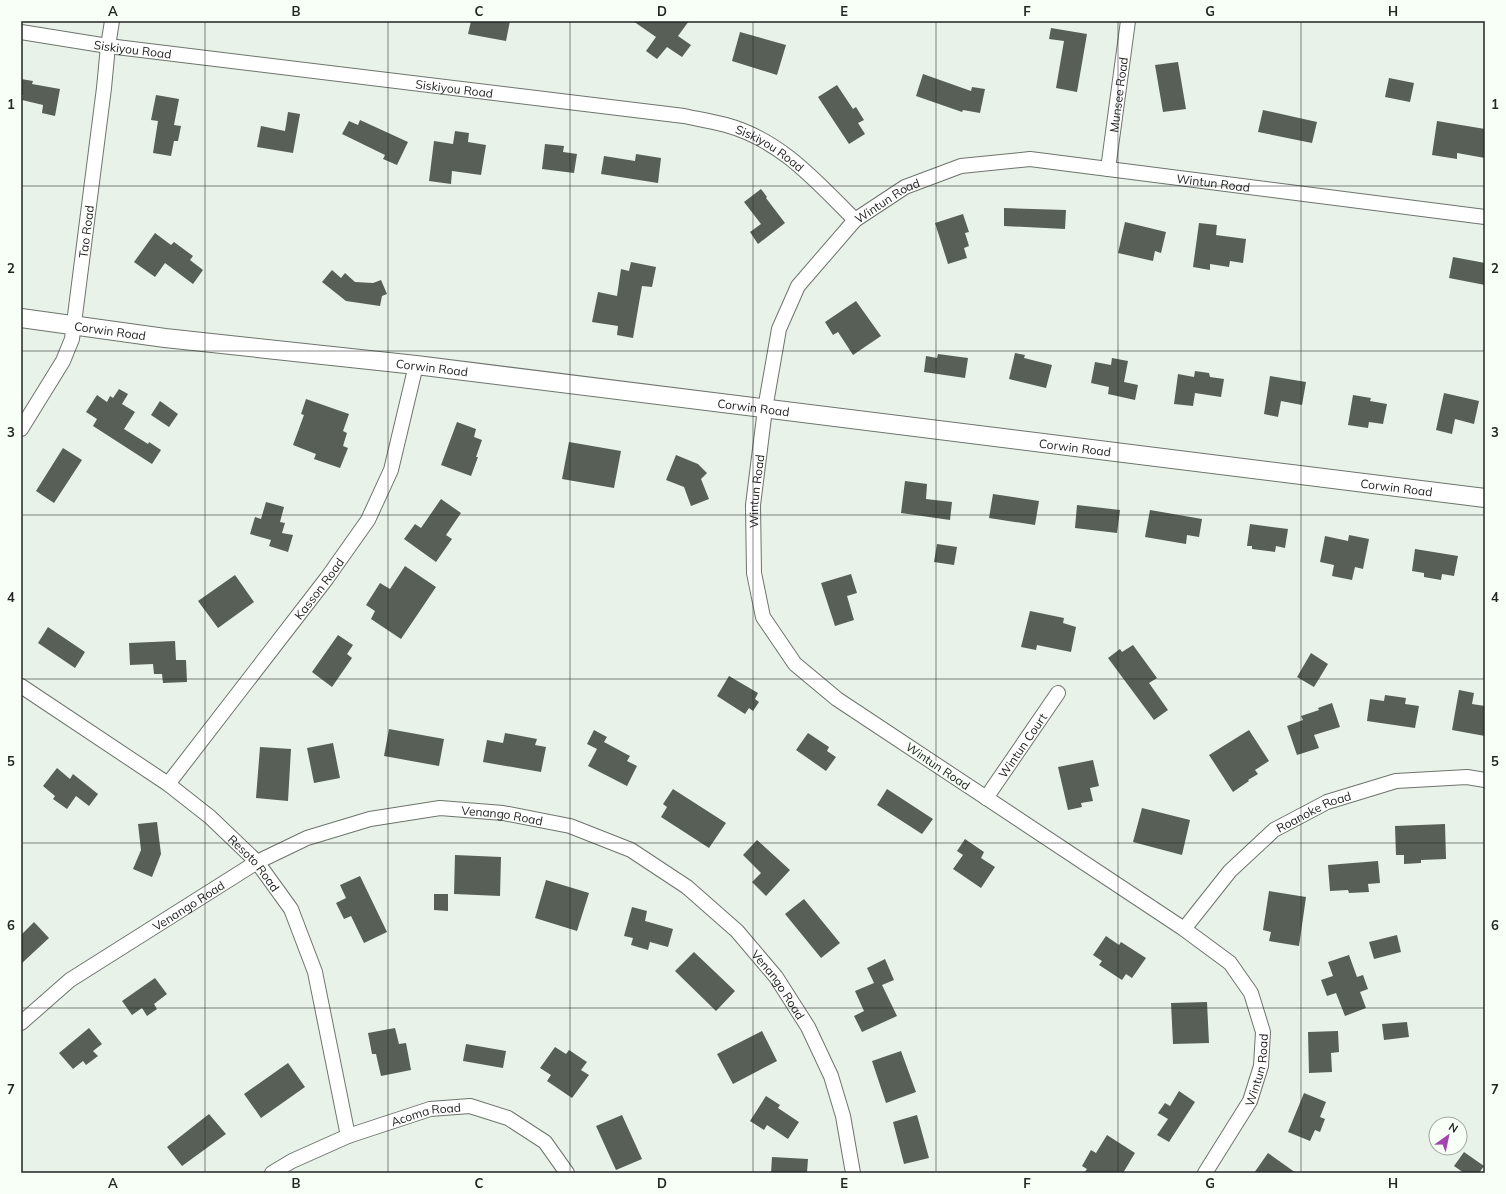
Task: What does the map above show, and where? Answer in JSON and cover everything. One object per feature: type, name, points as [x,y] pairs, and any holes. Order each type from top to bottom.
[{"type":"main road","name":"Corwin Road","points":[[21,318],[165,338],[416,365],[1485,498]]},
{"type":"street","name":"Tao Road","points":[[21,429],[63,361],[72,339],[112,21]]},
{"type":"street","name":"Munsee Road","points":[[1108,169],[1128,21]]},
{"type":"street","name":"Siskiyou Road","points":[[21,32],[108,46],[676,115],[727,125],[758,137],[787,154],[810,174],[855,220]]},
{"type":"street","name":"Wintun Road","points":[[1205,1173],[1250,1101],[1261,1066],[1264,1032],[1251,993],[1230,963],[1184,929],[837,699],[795,664],[763,617],[754,573],[753,505],[765,409],[779,329],[798,286],[855,220],[905,187],[961,166],[1030,159],[1485,216]]},
{"type":"street","name":"Kasson Road","points":[[168,784],[327,578],[368,520],[391,470],[416,365]]},
{"type":"street","name":"Resoto Road","points":[[21,686],[168,784],[210,818],[257,862],[291,909],[315,972],[348,1136]]},
{"type":"street","name":"Wintun Court","points":[[986,798],[1058,693]]},
{"type":"street","name":"Roanoke Road","points":[[1184,929],[1230,870],[1274,830],[1327,802],[1396,781],[1467,777],[1485,780]]},
{"type":"street","name":"Venango Road","points":[[21,1023],[70,980],[257,862],[307,838],[370,819],[440,808],[503,812],[570,826],[631,850],[687,887],[737,931],[776,977],[808,1027],[830,1076],[843,1116],[853,1173]]},
{"type":"street","name":"Acoma Road","points":[[272,1173],[292,1161],[348,1136],[430,1109],[470,1106],[508,1118],[545,1142],[567,1173]]},
{"type":"building","points":[[471,21],[510,21],[506,41],[468,34]]},
{"type":"building","points":[[633,21],[689,21],[678,36],[691,45],[682,57],[667,47],[657,59],[646,51],[656,37]]},
{"type":"building","points":[[1051,28],[1087,34],[1077,92],[1056,88],[1064,41],[1049,39]]},
{"type":"building","points":[[740,32],[786,45],[777,75],[732,61]]},
{"type":"building","points":[[1178,62],[1186,109],[1163,112],[1155,65]]},
{"type":"building","points":[[923,74],[971,91],[972,87],[985,89],[980,113],[963,110],[962,112],[916,96]]},
{"type":"building","points":[[1389,78],[1414,83],[1410,102],[1385,97]]},
{"type":"building","points":[[21,79],[33,81],[32,84],[60,89],[55,116],[42,113],[43,105],[22,100],[23,95],[21,95]]},
{"type":"building","points":[[837,85],[853,109],[856,107],[864,120],[858,123],[865,134],[849,144],[818,97]]},
{"type":"building","points":[[156,95],[179,99],[174,125],[181,126],[178,141],[174,141],[171,156],[153,153],[158,121],[151,120]]},
{"type":"building","points":[[1263,110],[1317,122],[1312,143],[1258,132]]},
{"type":"building","points":[[288,112],[300,114],[293,153],[257,147],[261,126],[285,131]]},
{"type":"building","points":[[360,120],[408,142],[397,165],[383,159],[385,155],[342,134],[349,121],[358,125]]},
{"type":"building","points":[[1437,121],[1485,129],[1485,158],[1457,153],[1457,159],[1432,155]]},
{"type":"building","points":[[455,131],[469,133],[468,142],[486,145],[481,175],[452,171],[451,184],[429,181],[434,141],[453,144]]},
{"type":"building","points":[[545,144],[564,146],[563,152],[577,154],[574,173],[542,169]]},
{"type":"building","points":[[636,154],[661,158],[658,183],[601,174],[604,156],[635,161]]},
{"type":"building","points":[[761,189],[785,223],[758,244],[750,232],[761,224],[744,202]]},
{"type":"building","points":[[1004,208],[1066,210],[1065,229],[1004,226]]},
{"type":"building","points":[[963,214],[969,232],[965,233],[969,246],[964,248],[967,258],[948,264],[935,223]]},
{"type":"building","points":[[1125,222],[1166,232],[1161,253],[1155,251],[1153,261],[1118,253]]},
{"type":"building","points":[[1199,223],[1217,225],[1216,235],[1246,239],[1243,263],[1230,261],[1229,267],[1210,264],[1210,270],[1193,267]]},
{"type":"building","points":[[155,233],[171,245],[174,242],[193,256],[190,260],[203,270],[193,284],[165,263],[155,277],[134,262]]},
{"type":"building","points":[[1453,257],[1485,263],[1485,285],[1449,278]]},
{"type":"building","points":[[631,262],[656,267],[652,287],[642,286],[633,338],[617,335],[618,326],[592,322],[598,292],[617,296],[621,269],[629,271]]},
{"type":"building","points":[[332,270],[341,278],[345,273],[355,282],[373,283],[381,280],[387,294],[382,296],[380,306],[346,301],[322,282]]},
{"type":"building","points":[[856,301],[881,336],[853,355],[838,332],[833,335],[825,322]]},
{"type":"building","points":[[1015,353],[1025,355],[1024,358],[1052,365],[1046,388],[1009,379]]},
{"type":"building","points":[[938,354],[968,358],[965,378],[924,372],[926,356],[937,358]]},
{"type":"building","points":[[1112,358],[1128,361],[1124,382],[1138,385],[1135,400],[1108,394],[1109,387],[1091,383],[1095,362],[1111,365]]},
{"type":"building","points":[[1195,371],[1209,373],[1210,377],[1224,379],[1221,397],[1195,393],[1193,406],[1174,404],[1178,374],[1194,377]]},
{"type":"building","points":[[1270,376],[1306,382],[1302,405],[1281,401],[1278,417],[1264,414]]},
{"type":"building","points":[[119,389],[128,394],[122,404],[135,412],[124,429],[161,450],[152,464],[93,426],[97,419],[86,412],[97,395],[107,402],[110,396],[113,398]]},
{"type":"building","points":[[1444,393],[1479,401],[1474,424],[1455,419],[1452,434],[1436,430]]},
{"type":"building","points":[[1353,395],[1371,398],[1370,401],[1387,404],[1383,424],[1369,422],[1368,428],[1348,425]]},
{"type":"building","points":[[306,399],[349,414],[343,431],[347,433],[343,446],[348,448],[340,468],[314,459],[316,454],[293,445],[304,415],[301,414]]},
{"type":"building","points":[[160,401],[178,414],[169,427],[151,415]]},
{"type":"building","points":[[457,422],[476,429],[474,437],[482,440],[471,476],[441,465]]},
{"type":"building","points":[[569,442],[621,451],[614,488],[562,479]]},
{"type":"building","points":[[63,448],[82,460],[54,503],[36,491]]},
{"type":"building","points":[[676,455],[698,464],[707,473],[701,479],[709,499],[691,506],[684,487],[666,480]]},
{"type":"building","points":[[905,481],[927,484],[926,499],[952,502],[950,520],[901,513]]},
{"type":"building","points":[[993,494],[1039,501],[1035,525],[989,518]]},
{"type":"building","points":[[441,499],[461,513],[446,535],[452,539],[436,562],[404,539],[415,524],[421,528]]},
{"type":"building","points":[[266,502],[284,507],[280,522],[285,523],[282,533],[293,535],[288,552],[269,546],[271,540],[250,534],[255,517],[261,519]]},
{"type":"building","points":[[1077,505],[1120,510],[1117,533],[1075,528]]},
{"type":"building","points":[[1150,510],[1202,519],[1199,537],[1187,535],[1186,544],[1145,537]]},
{"type":"building","points":[[1250,524],[1288,529],[1285,548],[1276,546],[1275,552],[1252,549],[1252,546],[1247,546]]},
{"type":"building","points":[[1349,535],[1369,539],[1363,569],[1355,567],[1352,580],[1332,576],[1334,565],[1320,562],[1325,536],[1348,541]]},
{"type":"building","points":[[937,544],[957,547],[954,565],[934,562]]},
{"type":"building","points":[[1415,549],[1458,556],[1454,576],[1442,574],[1441,580],[1424,577],[1424,573],[1412,571]]},
{"type":"building","points":[[405,566],[436,587],[401,639],[371,619],[375,611],[366,605],[380,583],[390,589]]},
{"type":"building","points":[[851,574],[857,593],[847,596],[854,620],[835,626],[821,583]]},
{"type":"building","points":[[235,575],[254,602],[218,628],[198,601]]},
{"type":"building","points":[[1030,611],[1064,618],[1063,623],[1076,627],[1071,652],[1037,645],[1036,650],[1021,647]]},
{"type":"building","points":[[48,627],[85,652],[75,668],[38,643]]},
{"type":"building","points":[[338,635],[353,645],[347,654],[352,658],[332,687],[312,672]]},
{"type":"building","points":[[175,641],[176,660],[186,660],[187,682],[163,683],[162,674],[154,674],[153,664],[130,665],[129,643]]},
{"type":"building","points":[[1133,645],[1157,678],[1149,683],[1168,710],[1154,720],[1108,658],[1120,649],[1122,652]]},
{"type":"building","points":[[1311,653],[1328,664],[1314,687],[1297,677]]},
{"type":"building","points":[[729,676],[758,693],[755,699],[759,702],[753,711],[749,708],[745,714],[717,696]]},
{"type":"building","points":[[1459,690],[1474,693],[1472,704],[1485,706],[1485,736],[1452,730]]},
{"type":"building","points":[[1385,695],[1406,698],[1405,704],[1419,706],[1415,728],[1367,721],[1370,699],[1384,701]]},
{"type":"building","points":[[1332,703],[1340,727],[1314,735],[1319,748],[1297,755],[1287,726],[1303,720],[1301,716],[1319,710],[1318,708]]},
{"type":"building","points":[[389,729],[444,739],[439,766],[384,756]]},
{"type":"building","points":[[594,730],[607,737],[604,742],[630,756],[627,761],[637,766],[627,786],[588,766],[597,749],[587,744]]},
{"type":"building","points":[[1249,730],[1269,761],[1255,770],[1258,774],[1233,792],[1209,755]]},
{"type":"building","points":[[505,733],[537,739],[535,745],[546,747],[541,772],[483,762],[487,740],[503,743]]},
{"type":"building","points":[[808,733],[829,747],[827,751],[836,757],[826,771],[796,750]]},
{"type":"building","points":[[333,743],[340,778],[314,783],[307,748]]},
{"type":"building","points":[[260,747],[291,749],[288,801],[256,798]]},
{"type":"building","points":[[1093,760],[1099,786],[1090,788],[1093,801],[1081,803],[1082,807],[1068,810],[1058,767]]},
{"type":"building","points":[[57,768],[70,779],[73,774],[98,794],[89,806],[76,796],[67,809],[53,799],[55,796],[43,786]]},
{"type":"building","points":[[673,789],[726,823],[709,848],[661,817],[667,807],[663,804]]},
{"type":"building","points":[[887,789],[933,819],[922,834],[877,805]]},
{"type":"building","points":[[1142,808],[1190,820],[1182,855],[1133,842]]},
{"type":"building","points":[[157,822],[161,854],[152,877],[133,869],[141,850],[138,824]]},
{"type":"building","points":[[1445,824],[1446,859],[1421,860],[1421,863],[1404,864],[1404,855],[1396,855],[1395,826]]},
{"type":"building","points":[[965,839],[984,852],[981,858],[995,867],[981,888],[953,869],[963,855],[957,851]]},
{"type":"building","points":[[757,840],[790,870],[766,896],[752,882],[761,873],[743,855]]},
{"type":"building","points":[[455,855],[501,857],[500,896],[454,894]]},
{"type":"building","points":[[1378,861],[1380,883],[1368,884],[1369,892],[1349,893],[1348,890],[1330,891],[1328,865]]},
{"type":"building","points":[[360,876],[387,932],[364,943],[351,916],[344,919],[336,903],[346,898],[340,885]]},
{"type":"building","points":[[546,880],[589,893],[577,931],[535,918]]},
{"type":"building","points":[[1269,891],[1306,897],[1299,946],[1269,941],[1271,932],[1263,930]]},
{"type":"building","points":[[434,894],[448,894],[448,911],[434,910]]},
{"type":"building","points":[[804,899],[840,943],[821,958],[785,914]]},
{"type":"building","points":[[632,907],[647,911],[645,921],[673,929],[668,947],[650,942],[648,950],[631,945],[633,938],[624,936]]},
{"type":"building","points":[[34,922],[49,938],[21,964],[21,935]]},
{"type":"building","points":[[1397,935],[1401,952],[1374,959],[1369,942]]},
{"type":"building","points":[[1106,936],[1119,945],[1121,942],[1146,958],[1132,978],[1126,974],[1122,980],[1099,965],[1102,961],[1093,955]]},
{"type":"building","points":[[694,952],[735,991],[716,1011],[675,971]]},
{"type":"building","points":[[1349,955],[1357,977],[1363,975],[1368,989],[1360,992],[1366,1008],[1345,1016],[1336,993],[1327,996],[1321,980],[1333,976],[1328,962]]},
{"type":"building","points":[[885,959],[894,980],[882,985],[897,1016],[862,1032],[854,1016],[864,1011],[855,991],[874,983],[867,968]]},
{"type":"building","points":[[155,978],[167,994],[154,1004],[157,1009],[147,1016],[142,1008],[132,1015],[122,1001]]},
{"type":"building","points":[[1207,1002],[1209,1043],[1173,1044],[1171,1003]]},
{"type":"building","points":[[1407,1022],[1409,1037],[1384,1040],[1382,1024]]},
{"type":"building","points":[[89,1028],[102,1044],[93,1051],[98,1056],[86,1065],[83,1061],[73,1069],[59,1053]]},
{"type":"building","points":[[395,1028],[399,1044],[406,1043],[411,1070],[381,1076],[376,1054],[372,1054],[368,1033]]},
{"type":"building","points":[[762,1031],[777,1061],[733,1084],[717,1054]]},
{"type":"building","points":[[1338,1031],[1339,1052],[1331,1053],[1332,1072],[1309,1073],[1308,1032]]},
{"type":"building","points":[[466,1044],[506,1051],[503,1068],[463,1061]]},
{"type":"building","points":[[555,1047],[566,1054],[569,1050],[587,1062],[581,1070],[589,1075],[572,1098],[547,1081],[551,1075],[540,1068]]},
{"type":"building","points":[[901,1051],[916,1092],[886,1103],[872,1061]]},
{"type":"building","points":[[288,1063],[305,1087],[261,1118],[244,1094]]},
{"type":"building","points":[[1179,1091],[1195,1102],[1169,1142],[1157,1135],[1168,1119],[1158,1113],[1165,1103],[1170,1106]]},
{"type":"building","points":[[1304,1093],[1326,1102],[1320,1117],[1325,1119],[1320,1132],[1315,1130],[1310,1141],[1288,1132]]},
{"type":"building","points":[[766,1096],[780,1105],[778,1108],[799,1122],[788,1139],[767,1125],[764,1130],[750,1121]]},
{"type":"building","points":[[209,1114],[226,1134],[182,1166],[167,1147]]},
{"type":"building","points":[[622,1115],[642,1159],[616,1170],[596,1126]]},
{"type":"building","points":[[917,1115],[929,1158],[904,1164],[893,1122]]},
{"type":"building","points":[[1107,1135],[1135,1153],[1123,1173],[1084,1173],[1087,1169],[1082,1166],[1091,1150],[1096,1153]]},
{"type":"building","points":[[1268,1153],[1296,1173],[1254,1173]]},
{"type":"building","points":[[1468,1155],[1484,1166],[1479,1173],[1464,1173],[1454,1166],[1461,1156]]},
{"type":"building","points":[[772,1157],[808,1159],[807,1173],[771,1173]]}]
